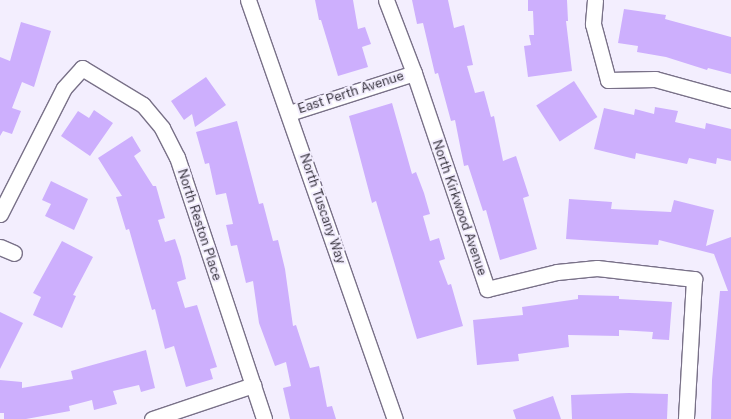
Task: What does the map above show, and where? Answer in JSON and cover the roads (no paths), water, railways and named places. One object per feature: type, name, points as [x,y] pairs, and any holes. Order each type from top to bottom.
[{"type":"street","name":"North Tuscany Way","points":[[248,0],[289,113],[395,419]]},
{"type":"street","name":"North Kirkwood Avenue","points":[[386,0],[414,73],[487,289],[556,272],[597,268],[694,279],[686,419]]},
{"type":"street","points":[[594,0],[593,24],[608,80],[655,80],[731,100]]},
{"type":"street","name":"North Reston Place","points":[[0,214],[64,88],[82,68],[143,105],[162,128],[177,157],[264,419]]},
{"type":"street","name":"East Perth Avenue","points":[[289,113],[414,73]]},
{"type":"street","points":[[0,246],[14,253]]},
{"type":"street","points":[[152,419],[253,386]]}]
